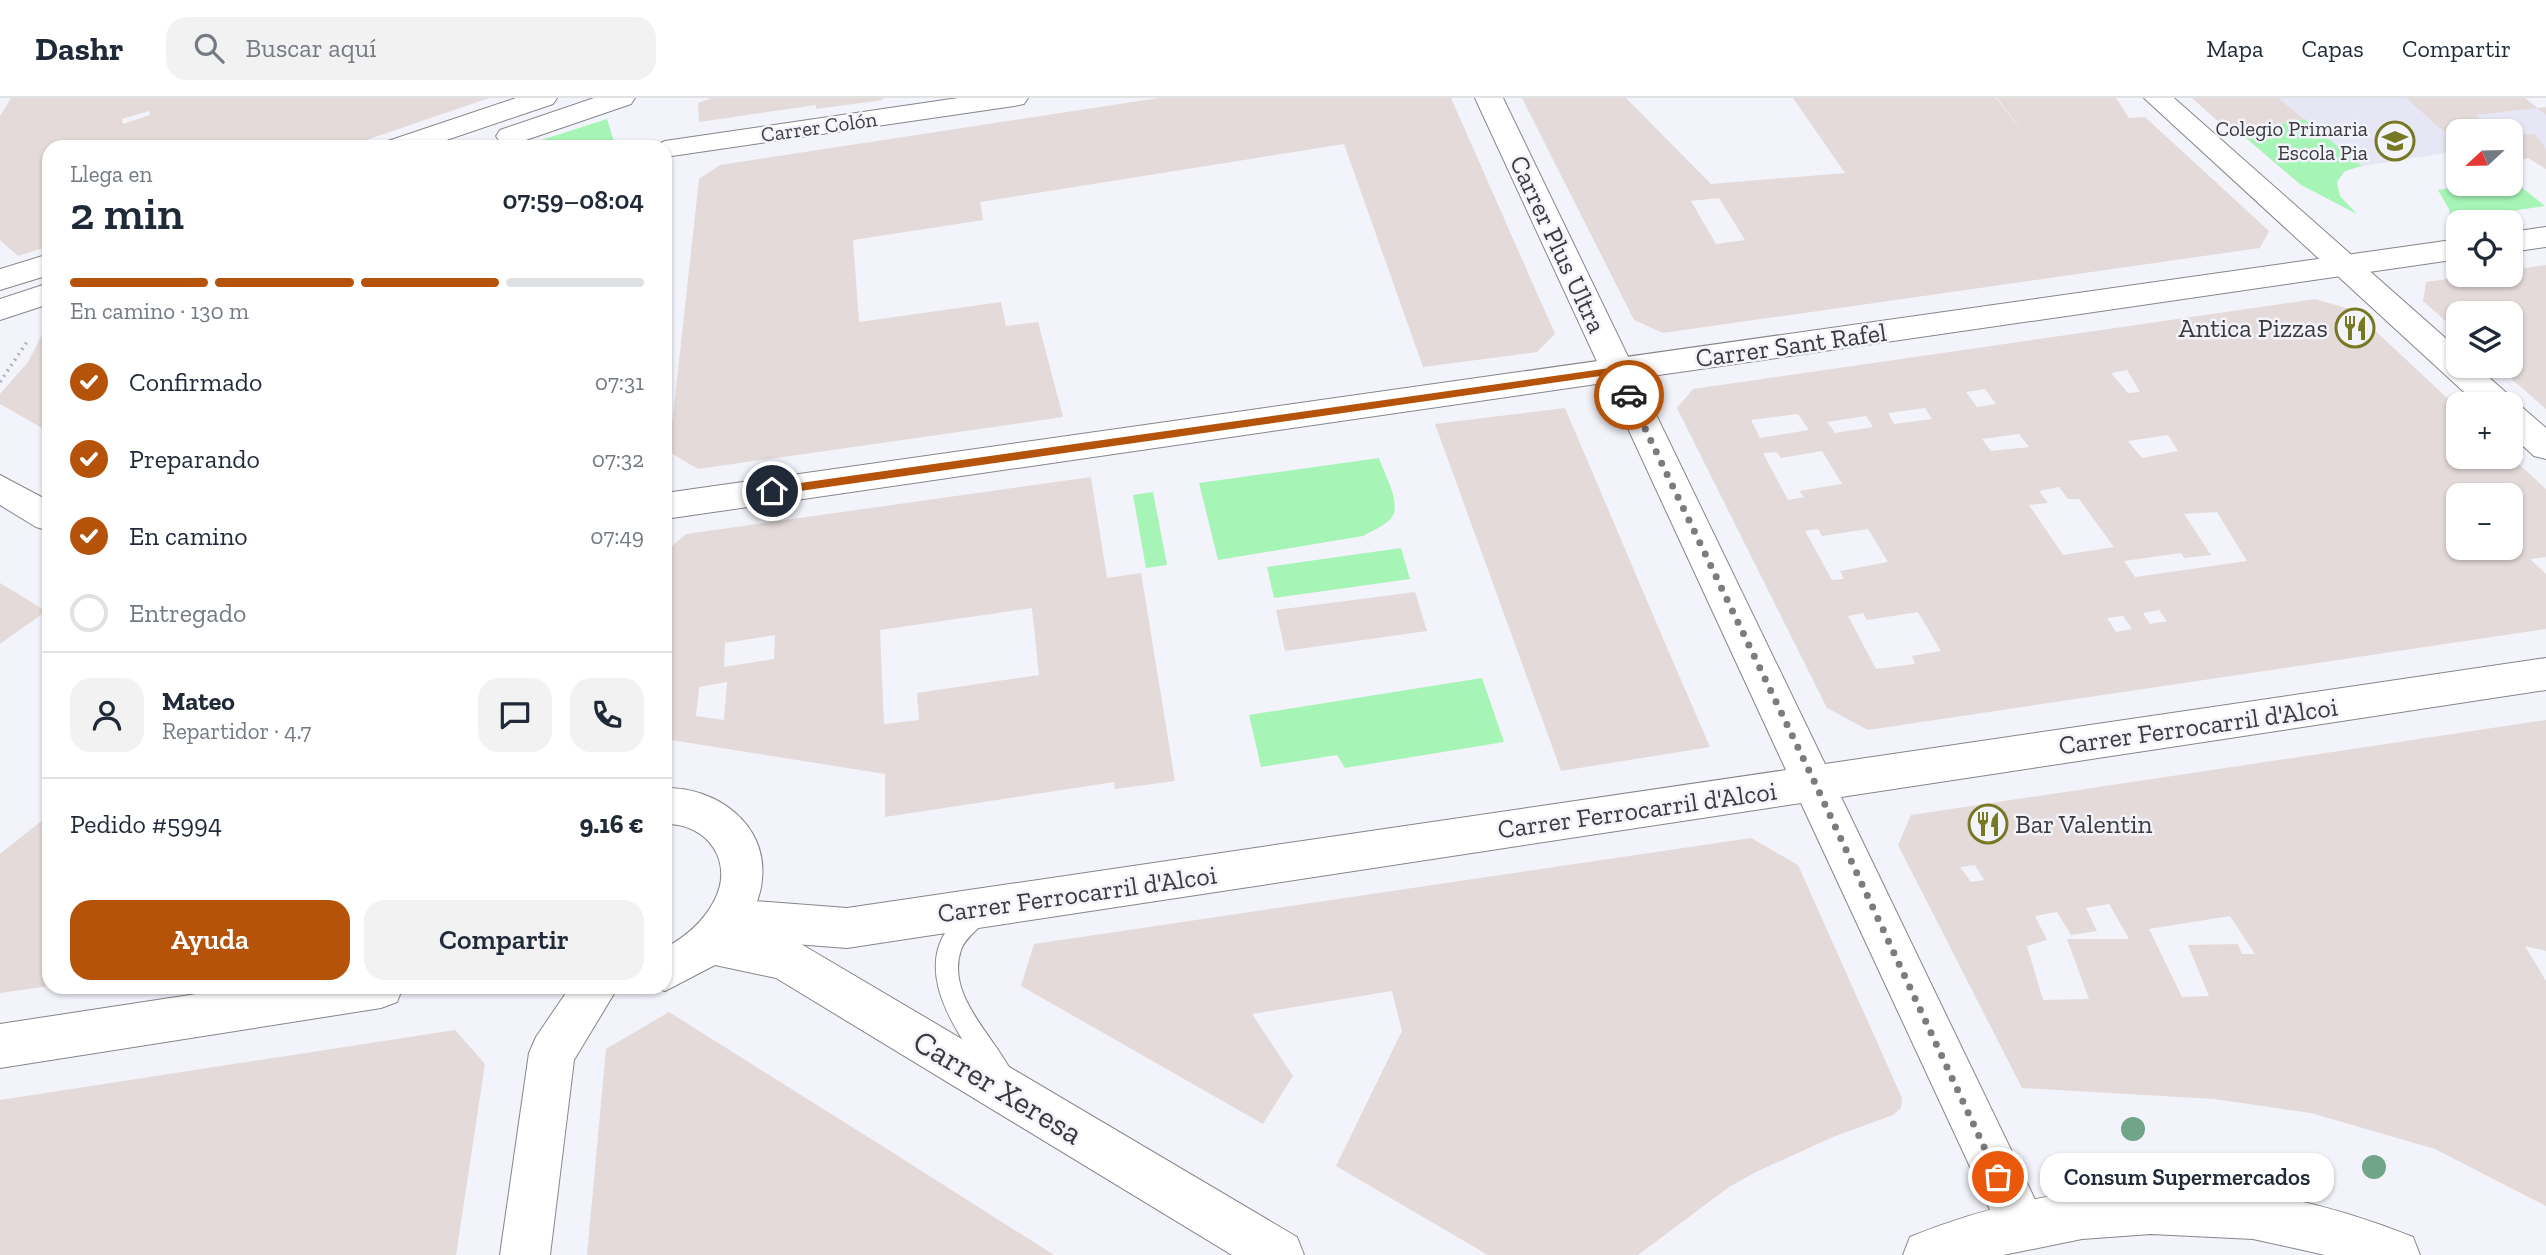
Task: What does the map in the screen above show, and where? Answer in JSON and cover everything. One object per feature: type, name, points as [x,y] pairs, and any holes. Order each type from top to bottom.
[{"type":"street","points":[[419,140],[543,98]]},
{"type":"street","points":[[498,140],[621,98]]},
{"type":"street","name":"Carrer Colón","points":[[672,148],[1014,98]]},
{"type":"street","name":"Carrer Plus Ultra","points":[[1489,98],[2022,1225]]},
{"type":"street","points":[[2158,98],[2485,392]]},
{"type":"street","points":[[2523,240],[2546,237]]},
{"type":"street","name":"Carrer Sant Rafel","points":[[672,505],[2446,251]]},
{"type":"street","points":[[0,280],[42,266]]},
{"type":"street","points":[[0,310],[42,295]]},
{"type":"street","points":[[2523,427],[2546,447]]},
{"type":"street","points":[[0,488],[42,514]]},
{"type":"street","name":"Carrer Ferrocarril d'Alcoi","points":[[718,931],[847,928],[2546,674]]},
{"type":"street","points":[[672,807],[699,811],[722,823],[736,842],[743,865],[740,892],[718,931],[684,961],[672,967]]},
{"type":"street","name":"Carrer Xeresa","points":[[718,931],[785,959],[1279,1255]]},
{"type":"street","points":[[0,1046],[336,994]]},
{"type":"street","points":[[525,1255],[552,1054],[591,994]]},
{"type":"street","points":[[1928,1255],[2022,1225],[2092,1214],[2158,1211],[2227,1212],[2284,1220],[2395,1255]]},
{"type":"lane","points":[[985,907],[957,933],[952,942],[947,952],[947,982],[962,1014],[1014,1097]]},
{"type":"shaded area","name":"Colegio Primaria Escola Pia","points":[[2278,98],[2525,98],[2546,115],[2546,169],[2528,158],[2524,159],[2524,119],[2446,119],[2446,153],[2362,166]]},
{"type":"green space","points":[[607,119],[613,140],[541,140]]},
{"type":"green space","points":[[2304,119],[2362,166],[2345,171],[2337,182],[2340,196],[2357,214],[2301,185],[2239,132]]},
{"type":"green space","points":[[2446,189],[2446,196],[2524,196],[2524,189],[2545,206],[2518,210],[2449,210],[2438,190]]},
{"type":"green space","points":[[1379,458],[1395,504],[1392,517],[1383,525],[1363,536],[1218,560],[1199,483]]},
{"type":"green space","points":[[1153,492],[1167,565],[1146,568],[1133,495]]},
{"type":"green space","points":[[1401,548],[1410,579],[1274,598],[1267,567]]},
{"type":"green space","points":[[1482,678],[1504,742],[1345,768],[1337,755],[1261,767],[1249,715]]},
{"type":"building","points":[[11,98],[489,98],[366,140],[42,140],[42,248],[18,256],[0,240],[0,116]],"holes":[[[149,111],[150,115],[123,124],[122,119]]]},
{"type":"building","points":[[712,98],[883,100],[816,109],[816,105],[699,122],[698,103]]},
{"type":"building","points":[[1159,98],[1451,98],[1555,334],[1537,352],[1423,367],[1344,144],[980,202],[983,220],[853,240],[859,322],[1001,302],[1006,326],[1038,322],[1063,417],[698,469],[672,454],[672,425],[699,179],[720,165]]},
{"type":"building","points":[[1522,98],[1626,98],[1711,184],[1845,173],[1793,98],[1996,98],[2033,145],[1997,98],[2116,98],[2129,118],[2145,117],[2269,231],[2260,248],[1663,333],[1634,320]],"holes":[[[1719,198],[1745,240],[1716,244],[1691,201]]]},
{"type":"building","points":[[2192,98],[2278,98],[2304,119],[2231,133]]},
{"type":"building","points":[[2406,98],[2525,98],[2537,108],[2475,115],[2480,119],[2446,119],[2446,133]]},
{"type":"building","points":[[2546,107],[2546,115],[2537,108]]},
{"type":"building","points":[[2524,134],[2535,134],[2546,149],[2546,169],[2528,158],[2524,159]]},
{"type":"building","points":[[2546,265],[2546,409],[2511,378],[2523,378],[2523,301],[2446,301],[2446,321],[2423,301],[2426,282],[2446,279],[2446,287],[2523,287],[2523,268]]},
{"type":"building","points":[[2315,299],[2353,310],[2446,397],[2446,469],[2523,468],[2546,489],[2546,557],[2530,559],[2546,574],[2546,629],[1868,730],[1827,708],[1677,408],[1693,389]],"holes":[[[2127,370],[2140,392],[2128,393],[2111,373]],[[1985,389],[1996,404],[1977,407],[1966,392]],[[1925,408],[1932,419],[1894,424],[1888,413]],[[1798,414],[1809,430],[1760,438],[1751,420]],[[1866,416],[1873,427],[1835,433],[1827,422]],[[2019,434],[2029,447],[1991,451],[1982,439]],[[2168,435],[2178,451],[2142,458],[2128,441]],[[1822,451],[1842,484],[1799,491],[1804,497],[1788,500],[1763,453],[1777,452],[1781,458]],[[2059,487],[2068,499],[2079,499],[2114,547],[2063,555],[2029,505],[2048,503],[2039,491]],[[2217,512],[2247,561],[2135,577],[2124,561],[2181,553],[2184,558],[2211,555],[2184,514]],[[1818,529],[1822,536],[1868,529],[1888,562],[1840,571],[1844,579],[1832,580],[1805,531]],[[2159,610],[2167,621],[2150,624],[2143,613]],[[1918,612],[1941,651],[1912,656],[1915,664],[1876,669],[1848,616],[1863,613],[1867,620]],[[2123,616],[2132,629],[2116,632],[2107,618]]]},
{"type":"building","points":[[42,335],[42,428],[0,404],[0,394],[28,362]]},
{"type":"building","points":[[1565,408],[1710,747],[1561,771],[1435,424]]},
{"type":"building","points":[[1091,477],[1107,578],[1141,573],[1175,781],[1115,789],[1114,782],[885,817],[885,774],[672,740],[672,546],[686,534]],"holes":[[[1032,608],[1039,675],[917,693],[919,720],[884,724],[880,630]],[[775,635],[774,659],[724,667],[725,643]],[[727,682],[724,720],[696,716],[699,687]]]},
{"type":"building","points":[[0,583],[42,609],[42,614],[0,644]]},
{"type":"building","points":[[1415,592],[1427,631],[1285,651],[1276,610]]},
{"type":"building","points":[[2546,720],[2546,951],[2525,946],[2546,981],[2546,1206],[2435,1149],[2311,1113],[2214,1099],[2022,1088],[1898,845],[1911,815]],"holes":[[[1975,865],[1984,880],[1971,882],[1960,867]],[[2109,904],[2129,939],[2067,939],[2089,999],[2043,1000],[2027,946],[2047,940],[2035,916],[2057,912],[2071,935],[2097,931],[2086,908]],[[2230,916],[2255,954],[2242,954],[2238,944],[2188,945],[2209,996],[2182,997],[2149,929]]]},
{"type":"building","points":[[42,821],[42,987],[0,993],[0,854]]},
{"type":"building","points":[[1751,838],[1798,865],[1902,1098],[1901,1108],[1893,1115],[1833,1137],[1729,1187],[1638,1255],[1488,1255],[1336,1166],[1402,1031],[1392,991],[1252,1014],[1293,1076],[1263,1124],[1021,986],[1034,944]]},
{"type":"building","points":[[669,1012],[1054,1255],[587,1255],[606,1049]]},
{"type":"building","points":[[455,1030],[485,1064],[456,1255],[0,1255],[0,1100]]},
{"type":"building","points":[[2162,1153],[2172,1182],[2100,1183],[2090,1154]]},
{"type":"way so far","points":[[1629,395],[1815,783],[1998,1177]]},
{"type":"place","name":"Colegio Primaria Escola Pia","points":[[2395,141]]},
{"type":"place","name":"Antica Pizzas","points":[[2355,328]]},
{"type":"place","name":"Bar Valentin","points":[[1988,824]]},
{"type":"place","name":"Consum Supermercados","points":[[1998,1177]]},
{"type":"route","points":[[772,491],[1617,370],[1629,395]]}]
